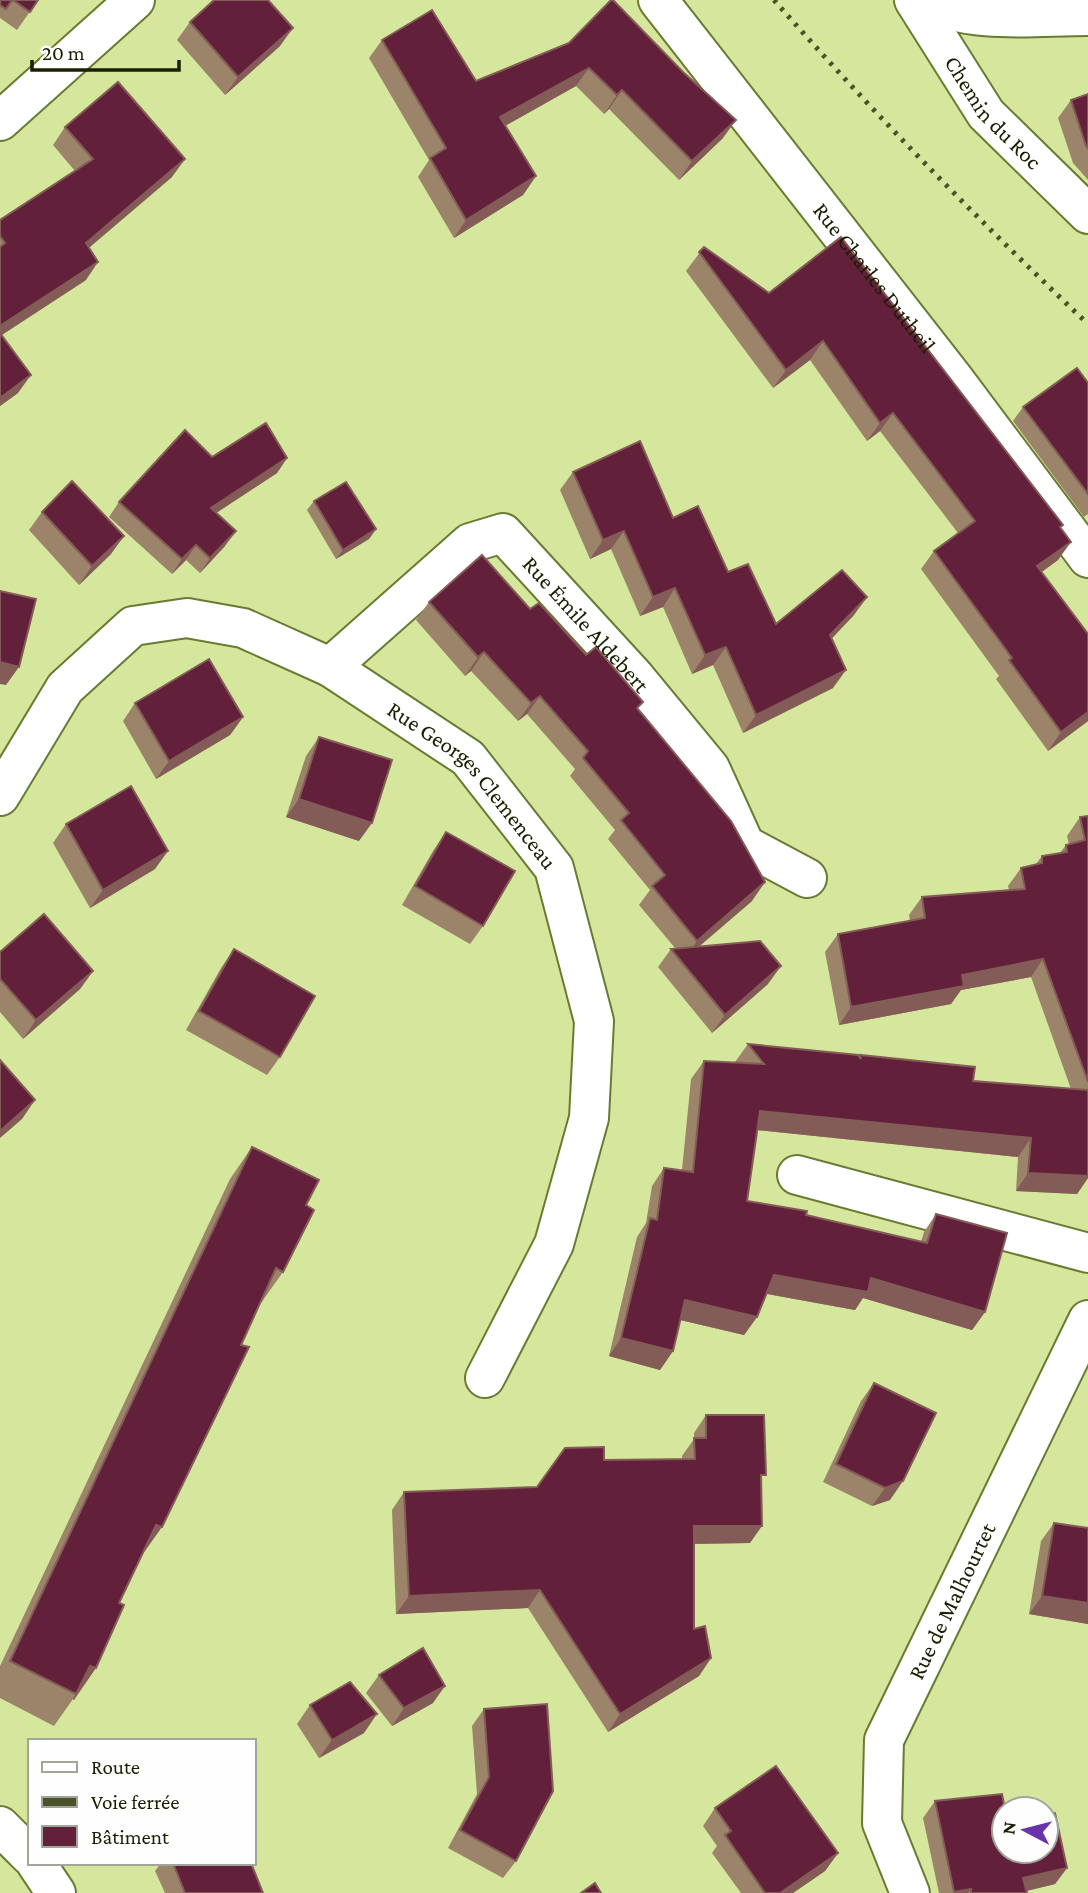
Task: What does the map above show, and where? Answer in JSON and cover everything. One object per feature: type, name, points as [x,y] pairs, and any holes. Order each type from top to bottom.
[{"type":"street","points":[[0,121],[135,0]]},
{"type":"street","name":"Rue Charles Dutheil","points":[[658,0],[954,379],[1088,558]]},
{"type":"street","name":"Chemin du Roc","points":[[914,0],[986,114],[1088,214]]},
{"type":"street","points":[[923,0],[946,12],[991,17],[1088,16]]},
{"type":"street","name":"Rue Émile Aldebert","points":[[330,667],[470,543],[503,533],[635,677],[710,768],[745,845],[807,878]]},
{"type":"street","name":"Rue Georges Clemenceau","points":[[0,796],[65,688],[133,625],[187,618],[243,628],[330,667],[468,758],[554,868],[594,1021],[589,1118],[554,1244],[485,1378]]},
{"type":"street","points":[[797,1175],[1088,1253]]},
{"type":"street","name":"Rue de Malhourtet","points":[[911,1893],[882,1823],[884,1740],[1088,1320]]},
{"type":"street","points":[[0,1826],[28,1854]]},
{"type":"street","points":[[37,1865],[57,1893]]},
{"type":"building","points":[[0,0],[12,0],[6,9],[0,5]]},
{"type":"building","points":[[13,0],[38,0],[30,12]]},
{"type":"building","points":[[214,0],[268,0],[293,28],[238,77],[190,22]]},
{"type":"building","points":[[611,0],[736,120],[692,161],[622,90],[617,95],[589,68],[500,117],[536,176],[466,220],[430,158],[446,148],[382,40],[432,10],[476,81],[569,43]]},
{"type":"building","points":[[118,82],[185,159],[86,243],[98,262],[0,326],[0,247],[5,243],[0,236],[0,220],[93,159],[65,127]]},
{"type":"building","points":[[1088,94],[1088,148],[1071,100]]},
{"type":"building","points":[[841,237],[1063,525],[1060,527],[1071,542],[1037,566],[1088,634],[1088,712],[1061,732],[1009,660],[1012,658],[934,551],[975,521],[893,413],[880,423],[823,341],[786,370],[699,252],[704,247],[769,293]]},
{"type":"building","points":[[0,333],[31,375],[0,398]]},
{"type":"building","points":[[1077,368],[1088,383],[1088,494],[1023,407]]},
{"type":"building","points":[[266,423],[287,458],[211,508],[236,531],[210,558],[196,545],[182,559],[119,502],[185,430],[212,457]]},
{"type":"building","points":[[640,441],[673,518],[698,506],[728,572],[748,564],[776,624],[842,570],[867,597],[830,635],[846,670],[756,715],[726,647],[705,655],[675,588],[653,597],[624,531],[603,540],[573,472]]},
{"type":"building","points":[[72,481],[124,536],[92,566],[42,512]]},
{"type":"building","points":[[346,482],[376,529],[343,550],[314,501]]},
{"type":"building","points":[[482,555],[530,609],[539,603],[586,655],[596,647],[643,702],[637,708],[731,821],[765,882],[697,941],[652,886],[665,875],[621,820],[629,813],[583,758],[588,751],[540,696],[531,703],[484,652],[478,657],[429,602]]},
{"type":"building","points":[[0,591],[36,599],[19,667],[0,662]]},
{"type":"building","points":[[209,659],[243,717],[169,761],[135,703]]},
{"type":"building","points":[[319,737],[392,760],[372,823],[299,799]]},
{"type":"building","points":[[131,786],[168,851],[103,890],[66,824]]},
{"type":"building","points":[[1088,816],[1088,1082],[1043,959],[962,975],[964,986],[851,1007],[838,934],[925,918],[922,897],[1025,889],[1021,868],[1042,863],[1042,856],[1067,852],[1066,845],[1085,840],[1080,817]]},
{"type":"building","points":[[446,832],[515,871],[483,926],[415,886]]},
{"type":"building","points":[[44,914],[93,971],[36,1020],[0,979],[0,952]]},
{"type":"building","points":[[760,941],[781,966],[725,1015],[671,949]]},
{"type":"building","points":[[234,949],[315,996],[280,1057],[199,1011]]},
{"type":"building","points":[[748,1044],[858,1055],[861,1059],[860,1055],[975,1067],[973,1081],[1088,1090],[1088,1176],[1028,1173],[1031,1138],[760,1111],[747,1201],[807,1211],[806,1215],[927,1243],[936,1214],[1007,1233],[985,1312],[871,1278],[868,1292],[774,1275],[757,1317],[685,1300],[673,1351],[621,1338],[650,1218],[657,1220],[664,1168],[693,1172],[704,1061],[764,1064]]},
{"type":"building","points":[[0,1060],[35,1100],[0,1131]]},
{"type":"building","points":[[252,1147],[319,1180],[306,1205],[314,1210],[283,1272],[276,1268],[241,1345],[249,1347],[162,1527],[156,1525],[119,1603],[124,1605],[96,1668],[90,1666],[76,1694],[10,1661]]},
{"type":"building","points":[[874,1383],[936,1413],[903,1481],[885,1488],[836,1464]]},
{"type":"building","points":[[706,1415],[764,1415],[766,1475],[761,1475],[762,1526],[694,1526],[694,1629],[705,1626],[711,1658],[620,1714],[540,1590],[409,1596],[404,1492],[537,1487],[565,1448],[604,1447],[604,1460],[695,1459],[694,1438],[706,1438]]},
{"type":"building","points":[[1054,1523],[1088,1528],[1088,1603],[1042,1596]]},
{"type":"building","points":[[423,1648],[445,1686],[404,1708],[379,1675]]},
{"type":"building","points":[[350,1682],[377,1714],[332,1740],[310,1705]]},
{"type":"building","points":[[547,1704],[553,1791],[516,1861],[460,1830],[489,1777],[484,1709]]},
{"type":"building","points":[[776,1766],[838,1853],[780,1893],[765,1893],[725,1835],[731,1831],[715,1808]]},
{"type":"building","points":[[990,1795],[990,1865],[1060,1865],[1060,1836],[1067,1868],[1023,1878],[1027,1893],[971,1893],[971,1889],[954,1892],[935,1801]]},
{"type":"building","points":[[174,1865],[252,1865],[263,1893],[185,1893]]},
{"type":"building","points":[[595,1883],[601,1893],[581,1893]]},
{"type":"railway","points":[[774,0],[927,166],[1088,324]]}]
